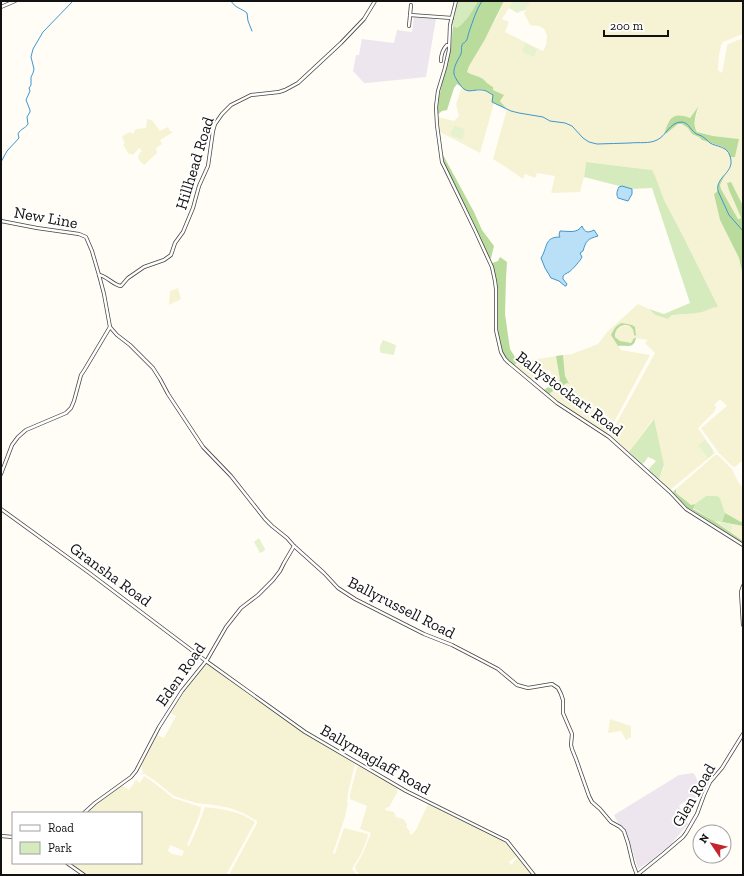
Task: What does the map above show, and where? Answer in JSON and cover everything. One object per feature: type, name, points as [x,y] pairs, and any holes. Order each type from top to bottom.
[{"type":"street","points":[[1,7],[15,1]]},
{"type":"street","name":"Hillhead Road","points":[[99,275],[103,276],[117,286],[121,286],[128,278],[144,267],[170,257],[175,242],[183,232],[193,208],[199,186],[208,166],[215,124],[222,114],[231,105],[246,97],[251,95],[279,92],[298,83],[341,43],[364,19],[375,1]]},
{"type":"street","name":"Ballystockart Road","points":[[456,1],[450,25],[449,46],[445,68],[438,91],[436,107],[437,125],[442,162],[492,267],[496,289],[496,330],[503,356],[508,362],[566,409],[609,437],[670,492],[686,509],[700,516],[743,545]]},
{"type":"street","points":[[409,26],[411,5]]},
{"type":"street","points":[[410,15],[452,18]]},
{"type":"street","points":[[442,61],[441,57],[445,47],[447,45],[449,46]]},
{"type":"street","name":"New Line","points":[[1,221],[79,234],[86,237],[99,275]]},
{"type":"street","points":[[1,474],[12,445],[18,437],[26,430],[66,413],[71,408],[84,369],[110,327],[99,275]]},
{"type":"street","name":"Ballyrussell Road","points":[[110,327],[153,368],[168,394],[203,447],[232,476],[265,519],[287,538],[338,588],[354,599],[424,634],[452,645],[498,669],[517,685],[528,688],[552,684],[558,688],[561,694],[563,713],[572,734],[572,749],[589,796],[592,802],[611,822],[624,831],[637,875]]},
{"type":"street","name":"Gransha Road","points":[[1,509],[94,576],[206,661]]},
{"type":"street","name":"Eden Road","points":[[85,812],[136,771],[170,709],[206,661],[235,615],[273,580],[280,571],[294,546]]},
{"type":"street","points":[[743,586],[741,592],[743,625]]},
{"type":"street","name":"Ballymaglaff Road","points":[[206,661],[305,732],[406,791],[507,841],[534,875]]},
{"type":"street","name":"Glen Road","points":[[637,875],[683,837],[697,814],[710,782],[722,768],[743,734]]},
{"type":"street","points":[[1,836],[12,837]]},
{"type":"street","points":[[68,864],[84,875]]},
{"type":"shaded area","points":[[504,1],[743,1],[743,34],[723,42],[719,55],[718,70],[722,73],[728,44],[743,38],[743,209],[742,204],[729,190],[740,215],[740,219],[738,219],[721,189],[720,185],[724,177],[720,180],[718,191],[720,220],[739,258],[743,276],[743,460],[735,467],[732,466],[718,452],[701,428],[727,406],[720,399],[714,405],[716,407],[714,412],[698,428],[715,453],[670,490],[659,479],[664,467],[653,419],[629,452],[610,435],[655,353],[645,343],[648,340],[634,338],[631,343],[627,343],[620,341],[615,337],[616,331],[622,326],[631,327],[634,335],[635,327],[622,323],[611,335],[621,350],[650,355],[614,422],[582,396],[613,424],[607,434],[548,396],[550,393],[567,383],[568,384],[565,376],[563,355],[572,354],[598,344],[608,331],[638,304],[649,309],[655,315],[668,319],[672,315],[688,314],[703,311],[716,306],[717,307],[684,238],[664,201],[652,170],[586,162],[580,192],[551,193],[555,176],[537,173],[535,178],[525,174],[523,179],[493,159],[507,109],[492,90],[493,87],[482,78],[467,72],[468,66],[497,17]],"holes":[[[509,8],[517,12],[526,10],[524,13],[530,25],[539,26],[544,29],[547,35],[546,45],[543,51],[505,32],[509,22],[502,19]],[[698,109],[695,120],[695,128],[697,132],[713,136],[739,139],[735,157],[729,154],[723,147],[702,140],[692,134],[688,128],[682,124],[678,124],[665,134],[667,126],[674,116],[690,118]]]},
{"type":"shaded area","points":[[414,17],[436,19],[426,77],[364,83],[353,71],[356,55],[359,55],[362,39],[394,43],[397,30],[412,32]]},
{"type":"shaded area","points":[[462,87],[469,91],[480,89],[493,95],[492,102],[494,103],[480,153],[440,132],[438,117],[454,121],[459,116],[456,104]]},
{"type":"shaded area","points":[[147,119],[152,120],[160,131],[168,127],[170,131],[173,132],[160,140],[162,144],[156,148],[157,153],[144,165],[138,157],[142,151],[139,148],[133,155],[128,153],[123,144],[125,143],[122,137],[130,132],[133,134],[136,129],[146,128]]},
{"type":"shaded area","points":[[178,288],[181,299],[169,305],[170,291]]},
{"type":"shaded area","points":[[556,356],[560,380],[553,384],[549,370],[540,373],[530,381],[513,366],[518,362]]},
{"type":"shaded area","points":[[715,455],[718,455],[732,469],[738,482],[743,488],[743,520],[741,522],[725,513],[720,498],[717,496],[706,496],[695,504],[691,505],[676,493],[676,489]]},
{"type":"shaded area","points":[[714,521],[743,526],[743,541]]},
{"type":"shaded area","points":[[207,663],[302,732],[355,764],[348,793],[348,803],[345,817],[333,853],[335,854],[344,828],[368,834],[361,854],[352,869],[357,875],[229,875],[257,821],[230,808],[196,803],[174,796],[143,773],[141,765],[157,735],[164,738],[176,716],[171,713],[184,692]]},
{"type":"shaded area","points":[[610,719],[631,726],[631,737],[626,740],[621,731],[608,733]]},
{"type":"shaded area","points":[[359,766],[397,787],[397,793],[389,807],[385,810],[394,812],[396,817],[403,819],[407,824],[406,827],[410,831],[409,832],[411,835],[416,830],[428,804],[505,841],[517,856],[509,862],[511,865],[518,857],[532,875],[360,875],[356,871],[355,867],[363,853],[371,833],[360,829],[367,806],[350,799],[357,767]]},
{"type":"shaded area","points":[[693,773],[700,789],[698,797],[690,799],[679,806],[688,824],[671,844],[638,869],[627,833],[618,823],[614,815],[679,775]]},
{"type":"shaded area","points":[[144,776],[173,798],[201,807],[200,814],[187,845],[189,846],[205,807],[234,812],[255,822],[226,875],[88,875],[71,864],[142,864],[142,812],[87,812],[121,785],[129,790],[136,780],[140,783]],"holes":[[[170,845],[184,851],[182,856],[172,854],[168,851]]]},
{"type":"green space","points":[[457,1],[478,1],[466,19],[457,28],[450,25],[454,18]]},
{"type":"green space","points":[[478,1],[504,1],[467,72],[481,78],[493,87],[493,90],[504,95],[500,101],[507,109],[492,102],[493,95],[486,91],[481,89],[468,91],[457,84],[454,88],[447,110],[442,111],[437,115],[439,97],[451,46],[453,26],[457,28],[464,22]]},
{"type":"green space","points":[[513,1],[531,1],[525,10],[517,13],[509,8]]},
{"type":"green space","points":[[525,43],[537,49],[534,57],[522,52]]},
{"type":"green space","points":[[698,107],[695,116],[697,132],[713,136],[739,139],[735,157],[730,157],[729,153],[723,147],[702,140],[692,134],[688,128],[682,124],[678,124],[664,134],[672,117],[684,116],[690,118]]},
{"type":"green space","points":[[454,126],[465,129],[462,140],[450,134]]},
{"type":"green space","points":[[443,155],[474,212],[482,230],[494,246],[491,258],[489,259],[443,162]]},
{"type":"green space","points":[[586,162],[652,170],[664,200],[718,307],[698,313],[672,315],[668,319],[655,315],[649,309],[664,314],[690,303],[652,188],[631,189],[584,177]]},
{"type":"green space","points":[[725,175],[720,185],[721,189],[738,219],[741,218],[727,183],[731,182],[743,209],[743,276],[739,258],[720,220],[714,194],[718,191],[719,182]]},
{"type":"green space","points":[[500,257],[507,262],[505,314],[510,349],[518,362],[513,366],[501,349],[498,339],[497,287],[492,263],[498,261]]},
{"type":"green space","points":[[622,323],[635,327],[636,336],[634,335],[631,327],[624,325],[618,329],[615,337],[620,341],[631,343],[634,338],[636,338],[634,344],[628,346],[618,346],[611,335],[615,328]]},
{"type":"green space","points":[[383,340],[396,345],[394,355],[380,352],[380,346]]},
{"type":"green space","points":[[563,355],[565,376],[569,384],[567,383],[550,393],[548,396],[542,391],[560,380],[556,356]]},
{"type":"green space","points":[[654,419],[664,465],[659,479],[648,470],[656,461],[648,457],[642,464],[629,452]]},
{"type":"green space","points":[[705,440],[713,452],[713,454],[708,458],[698,446]]},
{"type":"green space","points":[[676,489],[676,493],[691,505],[695,504],[693,509],[714,521],[743,541],[743,543],[687,507],[673,492]]},
{"type":"green space","points":[[706,496],[717,496],[720,498],[725,513],[722,522],[714,521],[693,508],[695,504]]},
{"type":"green space","points":[[725,513],[741,522],[743,520],[743,526],[722,522]]},
{"type":"green space","points":[[721,522],[732,525],[731,532],[720,525]]},
{"type":"green space","points":[[259,538],[265,549],[260,553],[254,542]]},
{"type":"water","points":[[622,186],[632,189],[632,194],[628,201],[617,197],[618,188]]},
{"type":"water","points":[[582,226],[587,232],[594,230],[598,236],[591,238],[588,241],[583,251],[580,253],[582,257],[580,260],[563,276],[563,279],[567,284],[565,286],[559,281],[551,278],[541,258],[547,243],[555,237],[560,237],[560,231],[575,231],[580,229]]},
{"type":"waterway","points":[[1,162],[7,151],[19,138],[19,132],[28,124],[27,117],[30,110],[26,100],[30,91],[29,88],[34,69],[31,57],[33,49],[43,32],[73,1]]},
{"type":"waterway","points":[[231,1],[236,7],[247,13],[252,31]]},
{"type":"waterway","points":[[482,1],[467,39],[462,45],[461,54],[454,69],[454,74],[463,88],[468,91],[486,91],[493,95],[492,102],[511,111],[543,117],[550,121],[565,123],[572,126],[589,142],[597,144],[651,142],[660,138],[674,124],[681,122],[685,123],[696,134],[702,136],[710,143],[727,150],[729,153],[731,162],[730,167],[719,182],[718,191],[729,215],[743,231]]}]
